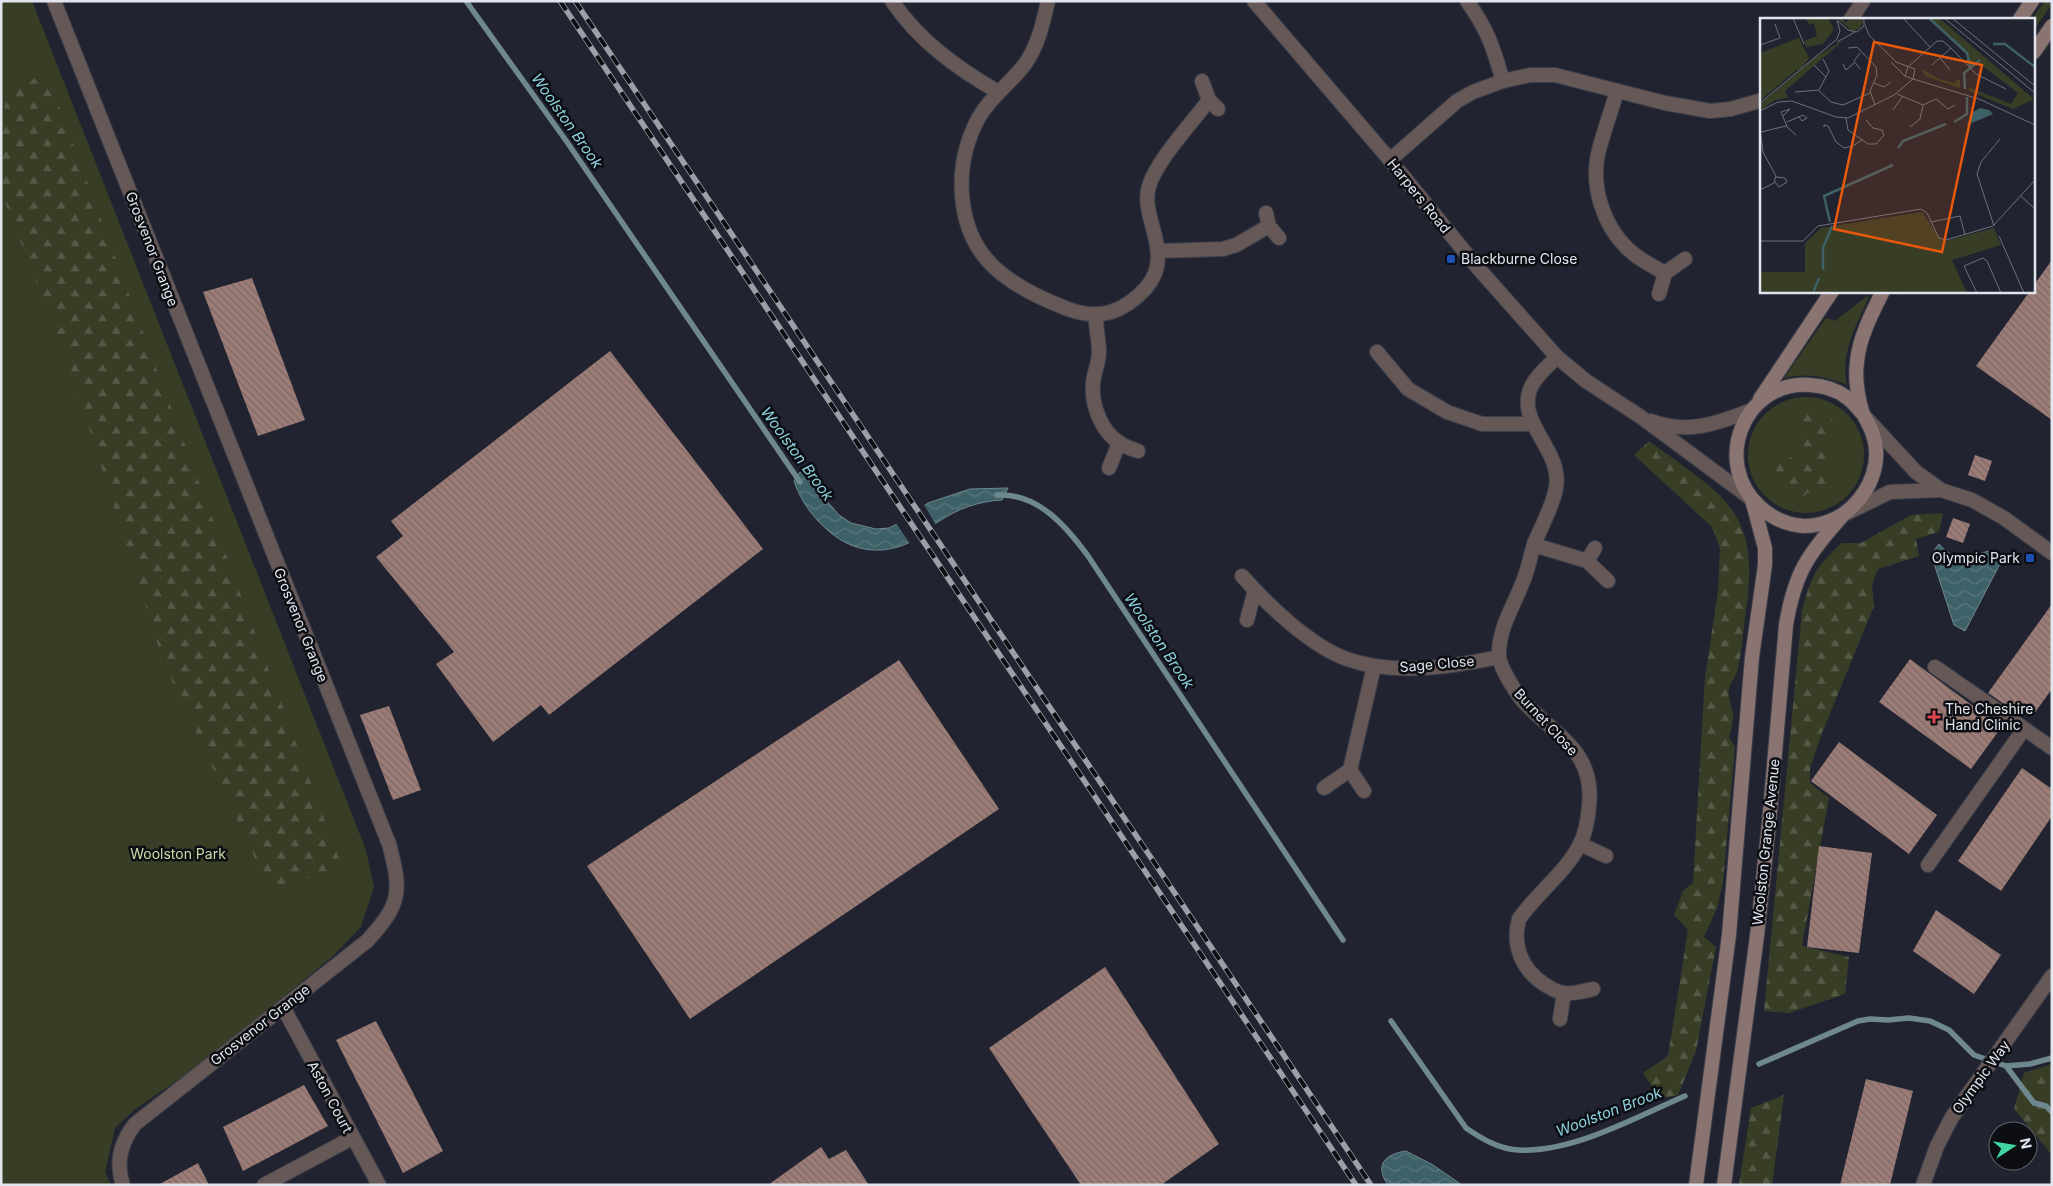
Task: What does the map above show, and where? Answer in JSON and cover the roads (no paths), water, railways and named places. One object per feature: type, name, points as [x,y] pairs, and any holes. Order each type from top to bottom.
[{"type":"main road","points":[[2021,18],[2032,1]]},
{"type":"main road","points":[[2036,49],[2052,26]]},
{"type":"main road","points":[[1831,292],[1740,430],[1736,453],[1739,476],[1751,499],[1767,514],[1792,524],[1805,526],[1825,523],[1845,514],[1862,498],[1872,479],[1877,458],[1874,436],[1864,414],[1858,382],[1857,363],[1859,350],[1883,292]]},
{"type":"main road","points":[[1754,407],[1777,390],[1800,384],[1824,386],[1845,396],[1864,414]]},
{"type":"main road","name":"Woolston Grange Avenue","points":[[1696,1185],[1729,935],[1752,657],[1764,565],[1765,548],[1751,499]]},
{"type":"main road","name":"Woolston Grange Avenue","points":[[1724,1185],[1757,936],[1790,598],[1797,578],[1815,547],[1845,514]]},
{"type":"street","name":"Grosvenor Grange","points":[[54,1],[385,835],[395,868],[397,898],[391,913],[367,941],[135,1124],[126,1136],[120,1152],[118,1164],[123,1185]]},
{"type":"street","points":[[892,1],[906,22],[941,54],[966,73],[998,92]]},
{"type":"street","points":[[1048,1],[1038,41],[1025,64],[998,92],[978,119],[968,144],[963,166],[962,206],[967,223],[984,256],[996,269],[1014,282],[1069,309],[1096,314],[1109,313],[1128,305],[1147,286],[1155,269],[1158,251],[1154,228],[1147,206],[1148,189],[1154,171],[1213,105],[1202,81]]},
{"type":"street","name":"Harpers Road","points":[[1254,1],[1390,160],[1478,268],[1557,357],[1586,381],[1641,417],[1751,499]]},
{"type":"street","points":[[1467,1],[1484,25],[1503,80]]},
{"type":"street","points":[[1852,18],[1863,1]]},
{"type":"street","points":[[1390,160],[1457,101],[1473,92],[1503,80],[1530,75],[1554,75],[1617,92],[1710,111],[1731,109],[1760,101]]},
{"type":"street","points":[[1617,92],[1598,155],[1596,183],[1602,208],[1611,230],[1627,248],[1643,261],[1665,273]]},
{"type":"street","points":[[1158,251],[1223,249],[1236,244],[1268,219],[1279,238]]},
{"type":"street","points":[[1659,294],[1665,273],[1684,259]]},
{"type":"street","points":[[1096,314],[1095,328],[1099,352],[1093,382],[1094,400],[1101,422],[1119,443],[1138,451]]},
{"type":"street","points":[[1377,352],[1408,390],[1447,412],[1482,424],[1532,424]]},
{"type":"street","points":[[1499,657],[1504,626],[1523,582],[1534,545],[1556,488],[1556,468],[1551,452],[1532,424],[1528,399],[1531,387],[1557,357]]},
{"type":"street","name":"Harpers Road","points":[[1641,417],[1656,423],[1688,428],[1715,424],[1754,407]]},
{"type":"street","points":[[1864,414],[1916,472],[1941,490],[1972,500],[1996,514],[2052,553]]},
{"type":"street","points":[[1109,468],[1119,443]]},
{"type":"street","points":[[1845,514],[1890,492],[1941,490]]},
{"type":"street","points":[[1534,545],[1587,561],[1608,581]]},
{"type":"street","points":[[1587,561],[1595,548]]},
{"type":"street","name":"Sage Close","points":[[1242,576],[1273,609],[1304,634],[1346,659],[1374,666],[1423,668],[1499,657]]},
{"type":"street","points":[[1247,620],[1255,590]]},
{"type":"street","name":"Burnet Close","points":[[1499,657],[1505,672],[1523,701],[1574,749],[1583,764],[1588,781],[1590,798],[1588,818],[1580,844],[1556,877],[1525,910],[1519,919],[1516,930],[1518,952],[1530,972],[1551,989],[1564,994]]},
{"type":"street","points":[[1324,788],[1350,770],[1374,666]]},
{"type":"street","points":[[1935,667],[2052,748]]},
{"type":"street","points":[[1928,865],[2024,729]]},
{"type":"street","points":[[1350,770],[1364,791]]},
{"type":"street","points":[[1580,844],[1606,856]]},
{"type":"street","name":"Olympic Way","points":[[1923,1185],[1937,1146],[1952,1117],[2052,976]]},
{"type":"street","points":[[1560,1019],[1564,994],[1593,989]]},
{"type":"street","name":"Aston Court","points":[[283,1008],[379,1185]]},
{"type":"street","points":[[264,1185],[352,1138]]},
{"type":"water","points":[[800,472],[818,485],[826,500],[839,515],[851,523],[876,529],[889,528],[928,503],[970,489],[1008,488],[1002,500],[985,502],[961,510],[945,517],[906,544],[877,550],[848,544],[825,528],[800,496],[794,481]]},
{"type":"water","points":[[1939,544],[1951,554],[1957,556],[1962,557],[1990,551],[2003,558],[1965,631],[1954,625],[1931,554]]},
{"type":"water","points":[[1406,1151],[1433,1165],[1462,1185],[1388,1185],[1382,1172],[1384,1162],[1392,1155]]},
{"type":"waterway","name":"Woolston Brook","points":[[466,1],[567,142],[800,482]]},
{"type":"waterway","name":"Woolston Brook","points":[[997,495],[1025,499],[1050,514],[1088,556],[1343,940]]},
{"type":"waterway","name":"Woolston Brook","points":[[1759,1064],[1858,1021],[1909,1018],[1930,1021],[1949,1030],[1974,1055],[2006,1066],[2030,1064],[2052,1058]]},
{"type":"waterway","name":"Woolston Brook","points":[[1391,1021],[1466,1128],[1484,1140],[1504,1148],[1518,1150],[1539,1149],[1582,1140],[1685,1096]]},
{"type":"waterway","points":[[2006,1066],[2034,1103],[2046,1106],[2052,1112]]},
{"type":"railway","points":[[560,1],[1356,1185]]},
{"type":"railway","points":[[575,1],[1371,1185]]},
{"type":"place","name":"Blackburne Close","points":[[1451,259]]},
{"type":"place","name":"Olympic Park","points":[[2030,558]]},
{"type":"place","name":"The Cheshire Hand Clinic","points":[[1934,717]]},
{"type":"park label","name":"Woolston Park","points":[[178,854]]}]
